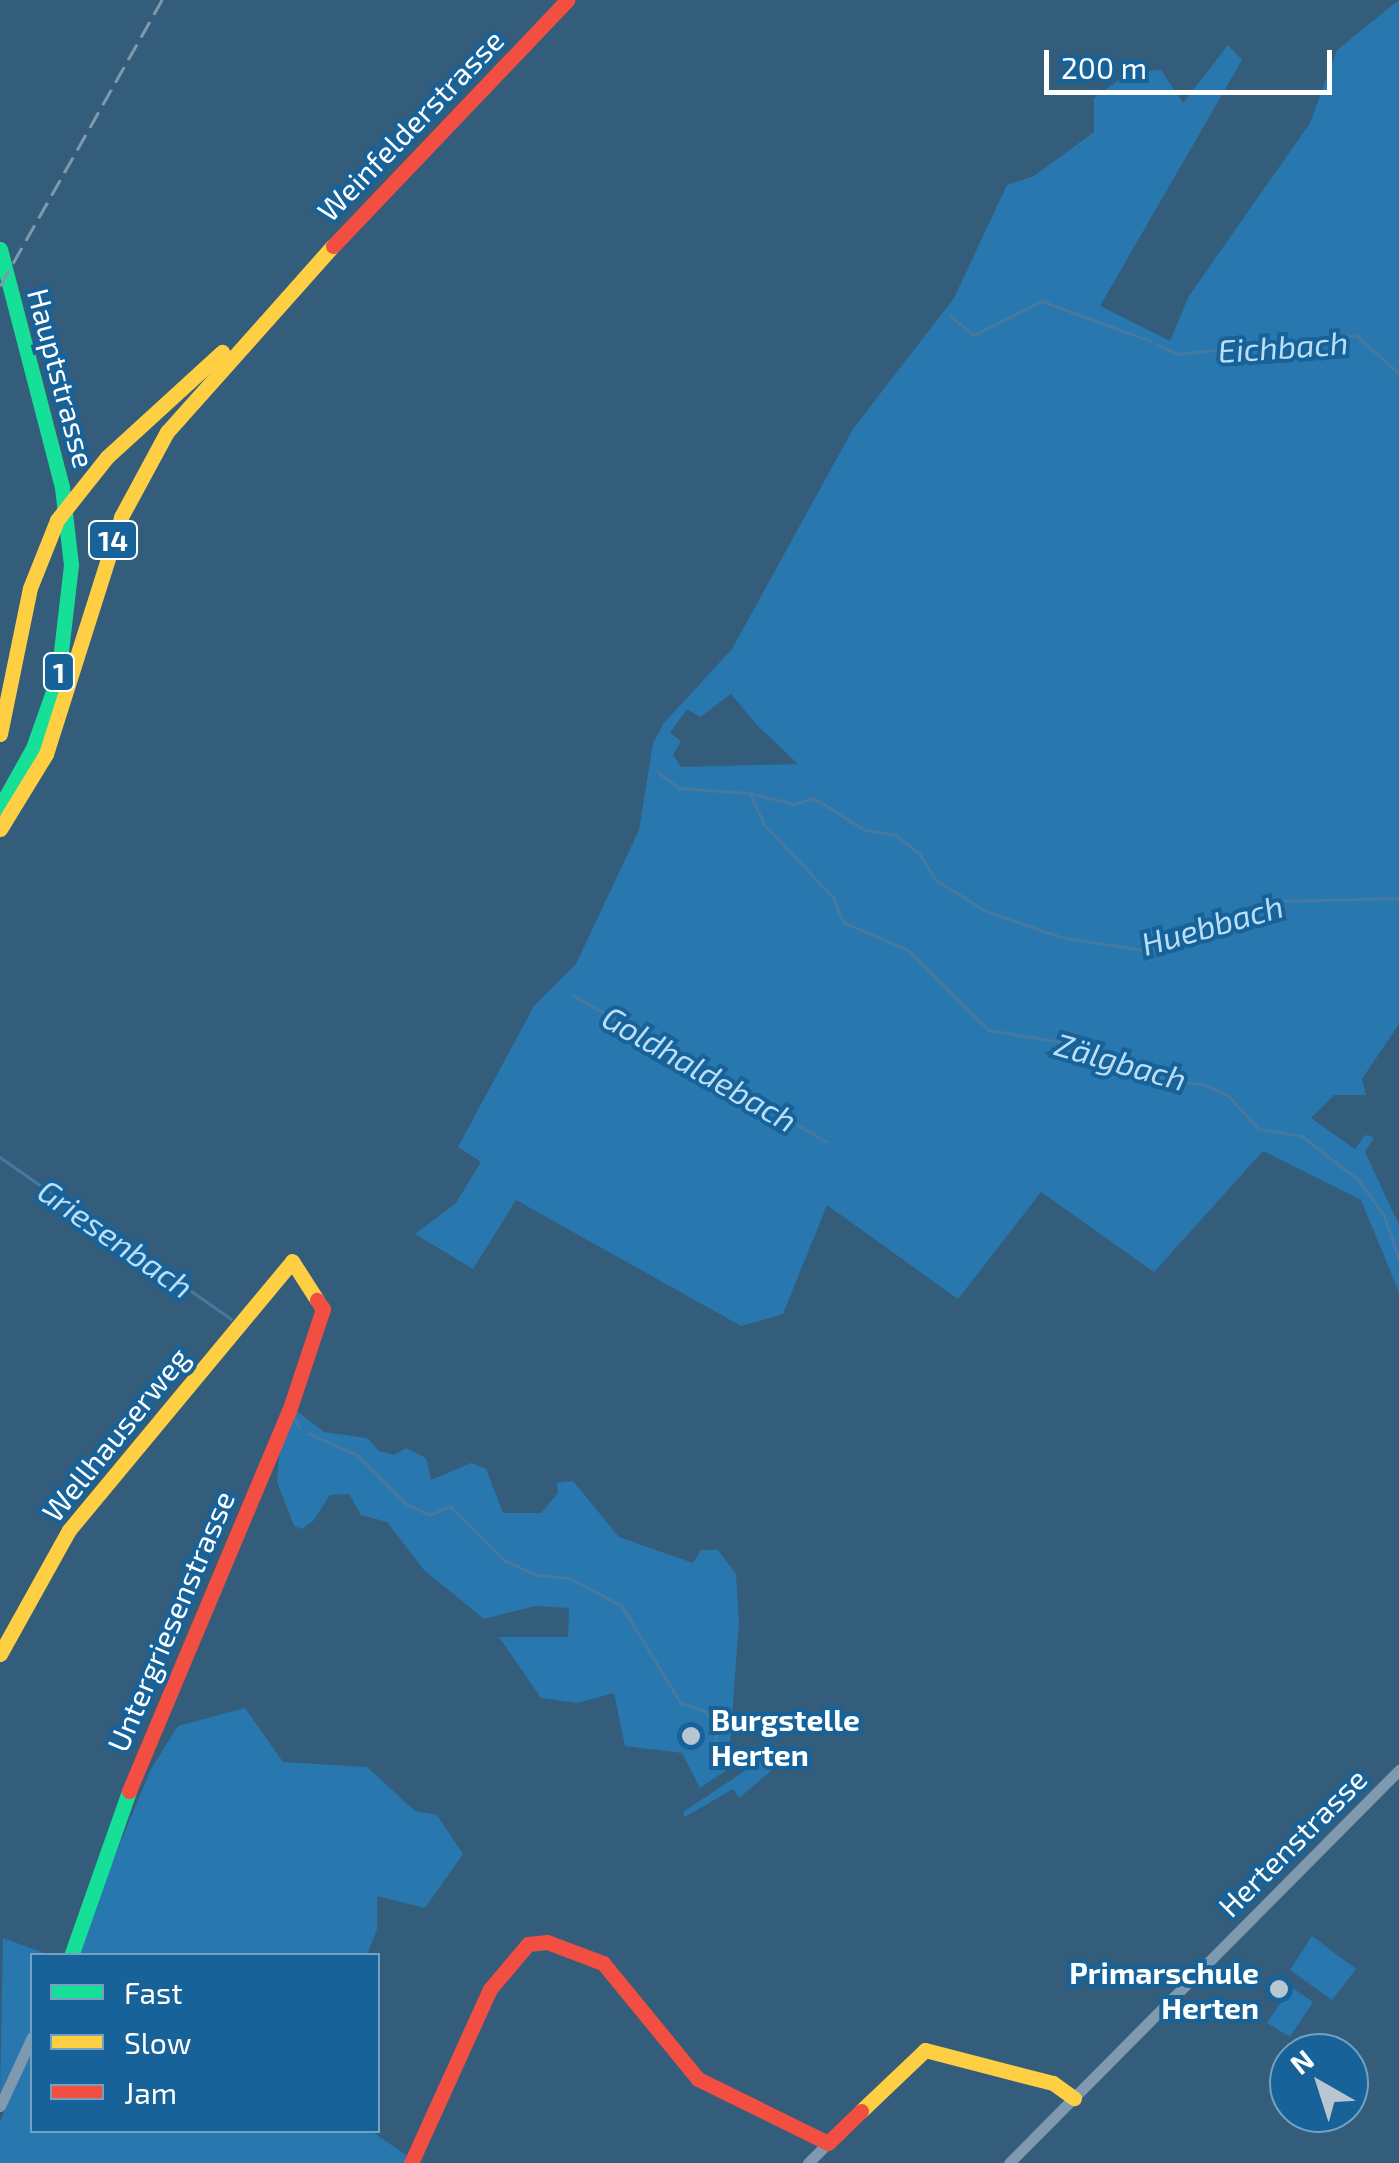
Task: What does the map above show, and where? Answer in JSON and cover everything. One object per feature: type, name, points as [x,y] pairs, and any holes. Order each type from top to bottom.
[{"type":"street","name":"Weinfelderstrasse","points":[[0,828],[46,754],[111,545],[146,462],[192,400],[293,288],[567,0]]},
{"type":"street","name":"Hauptstrasse","points":[[0,249],[62,486],[68,524],[69,606],[58,677],[33,748],[0,807]]},
{"type":"street","name":"Weinfelderstrasse","points":[[0,734],[37,562],[73,494],[293,288]]},
{"type":"street","name":"Untergriesenstrasse","points":[[71,1953],[132,1782],[289,1411],[323,1308],[292,1261]]},
{"type":"street","name":"Wellhauserweg","points":[[0,1654],[69,1530],[292,1261]]},
{"type":"street","name":"Hertenstrasse","points":[[1009,2163],[1399,1770]]},
{"type":"street","points":[[411,2163],[490,1989],[528,1944],[548,1942],[603,1964],[698,2079],[828,2144]]},
{"type":"street","points":[[0,2106],[30,2041]]},
{"type":"street","points":[[808,2163],[925,2050],[1002,2075],[1053,2083],[1074,2098]]},
{"type":"shaded area","points":[[1399,0],[1399,1024],[1362,1079],[1366,1095],[1334,1095],[1311,1118],[1355,1149],[1365,1135],[1374,1137],[1365,1152],[1399,1225],[1399,1292],[1361,1200],[1263,1151],[1154,1272],[1041,1192],[958,1299],[827,1205],[783,1314],[741,1326],[516,1200],[473,1269],[415,1234],[456,1203],[481,1162],[458,1147],[534,1006],[576,964],[639,830],[653,743],[664,723],[732,649],[853,429],[954,298],[1007,185],[1034,176],[1094,132],[1094,98],[1130,72],[1161,70],[1183,103],[1228,45],[1242,60],[1100,306],[1170,341],[1189,296],[1310,123],[1337,50]],"holes":[[[731,694],[798,764],[681,767],[673,755],[681,741],[670,733],[687,709],[700,717]]]},
{"type":"shaded area","points":[[293,1408],[324,1432],[367,1438],[379,1451],[394,1455],[406,1448],[426,1458],[431,1480],[471,1463],[486,1469],[503,1513],[541,1513],[558,1493],[557,1483],[573,1481],[619,1537],[693,1563],[701,1550],[718,1550],[736,1574],[739,1622],[728,1769],[700,1788],[682,1753],[625,1746],[614,1693],[577,1703],[541,1698],[499,1637],[568,1637],[569,1608],[535,1606],[484,1619],[424,1570],[387,1522],[361,1515],[349,1494],[330,1495],[313,1521],[302,1529],[294,1526],[277,1482],[280,1441]]},
{"type":"shaded area","points":[[245,1708],[283,1762],[367,1767],[415,1811],[437,1815],[463,1854],[425,1908],[377,1896],[377,1929],[368,1953],[74,1953],[151,1769],[178,1726]]},
{"type":"shaded area","points":[[769,1755],[790,1755],[739,1798],[733,1789],[685,1817],[683,1812]]},
{"type":"shaded area","points":[[1312,1936],[1356,1969],[1332,2000],[1290,1970]]},
{"type":"shaded area","points":[[3,1938],[44,1953],[30,1953],[30,2036],[0,2096]]},
{"type":"shaded area","points":[[1291,1987],[1313,2002],[1293,2033],[1283,2033],[1267,2023]]},
{"type":"shaded area","points":[[30,2052],[30,2133],[374,2133],[409,2157],[408,2163],[0,2163],[0,2121]]},
{"type":"waterway","name":"Eichbach","points":[[951,316],[974,335],[1042,301],[1151,341]]},
{"type":"waterway","name":"Eichbach","points":[[1157,344],[1178,354],[1356,335],[1399,373]]},
{"type":"waterway","name":"Huebbach","points":[[658,772],[679,788],[750,793],[794,804],[814,798],[865,830],[896,835],[920,854],[936,880],[986,911],[1061,937],[1142,950],[1276,901],[1399,898]]},
{"type":"waterway","name":"Zälgbach","points":[[750,793],[765,825],[834,898],[843,922],[908,950],[989,1030],[1092,1047],[1168,1081],[1202,1084],[1228,1095],[1259,1129],[1302,1136],[1359,1180],[1384,1215],[1399,1258]]},
{"type":"waterway","name":"Goldhaldebach","points":[[573,995],[826,1141]]},
{"type":"waterway","name":"Griesenbach","points":[[0,1157],[231,1319]]},
{"type":"waterway","points":[[293,1417],[300,1427]]},
{"type":"waterway","name":"Griesenbach","points":[[308,1433],[359,1456],[408,1505],[430,1515],[450,1506],[504,1560],[536,1575],[570,1578],[622,1606],[681,1703],[705,1711],[718,1727],[712,1769]]},
{"type":"railway","points":[[0,286],[162,0]]},
{"type":"traffic: fast","points":[[0,249],[62,487],[71,565],[58,677],[33,748],[0,807]]},
{"type":"traffic: fast","points":[[72,1953],[129,1791]]},
{"type":"traffic: slow","points":[[0,829],[46,754],[121,517],[167,432],[333,246]]},
{"type":"traffic: slow","points":[[0,734],[30,588],[57,520],[107,457],[222,352]]},
{"type":"traffic: slow","points":[[0,1654],[69,1530],[292,1261],[317,1300]]},
{"type":"traffic: slow","points":[[861,2111],[925,2050],[1053,2083],[1074,2098]]},
{"type":"traffic: jam","points":[[333,246],[567,0]]},
{"type":"traffic: jam","points":[[129,1791],[289,1411],[323,1309],[317,1300]]},
{"type":"traffic: jam","points":[[411,2163],[490,1989],[528,1944],[547,1942],[603,1963],[698,2079],[828,2143],[861,2111]]},
{"type":"place","name":"Burgstelle Herten","points":[[691,1736]]},
{"type":"place","name":"Primarschule Herten","points":[[1279,1989]]}]
